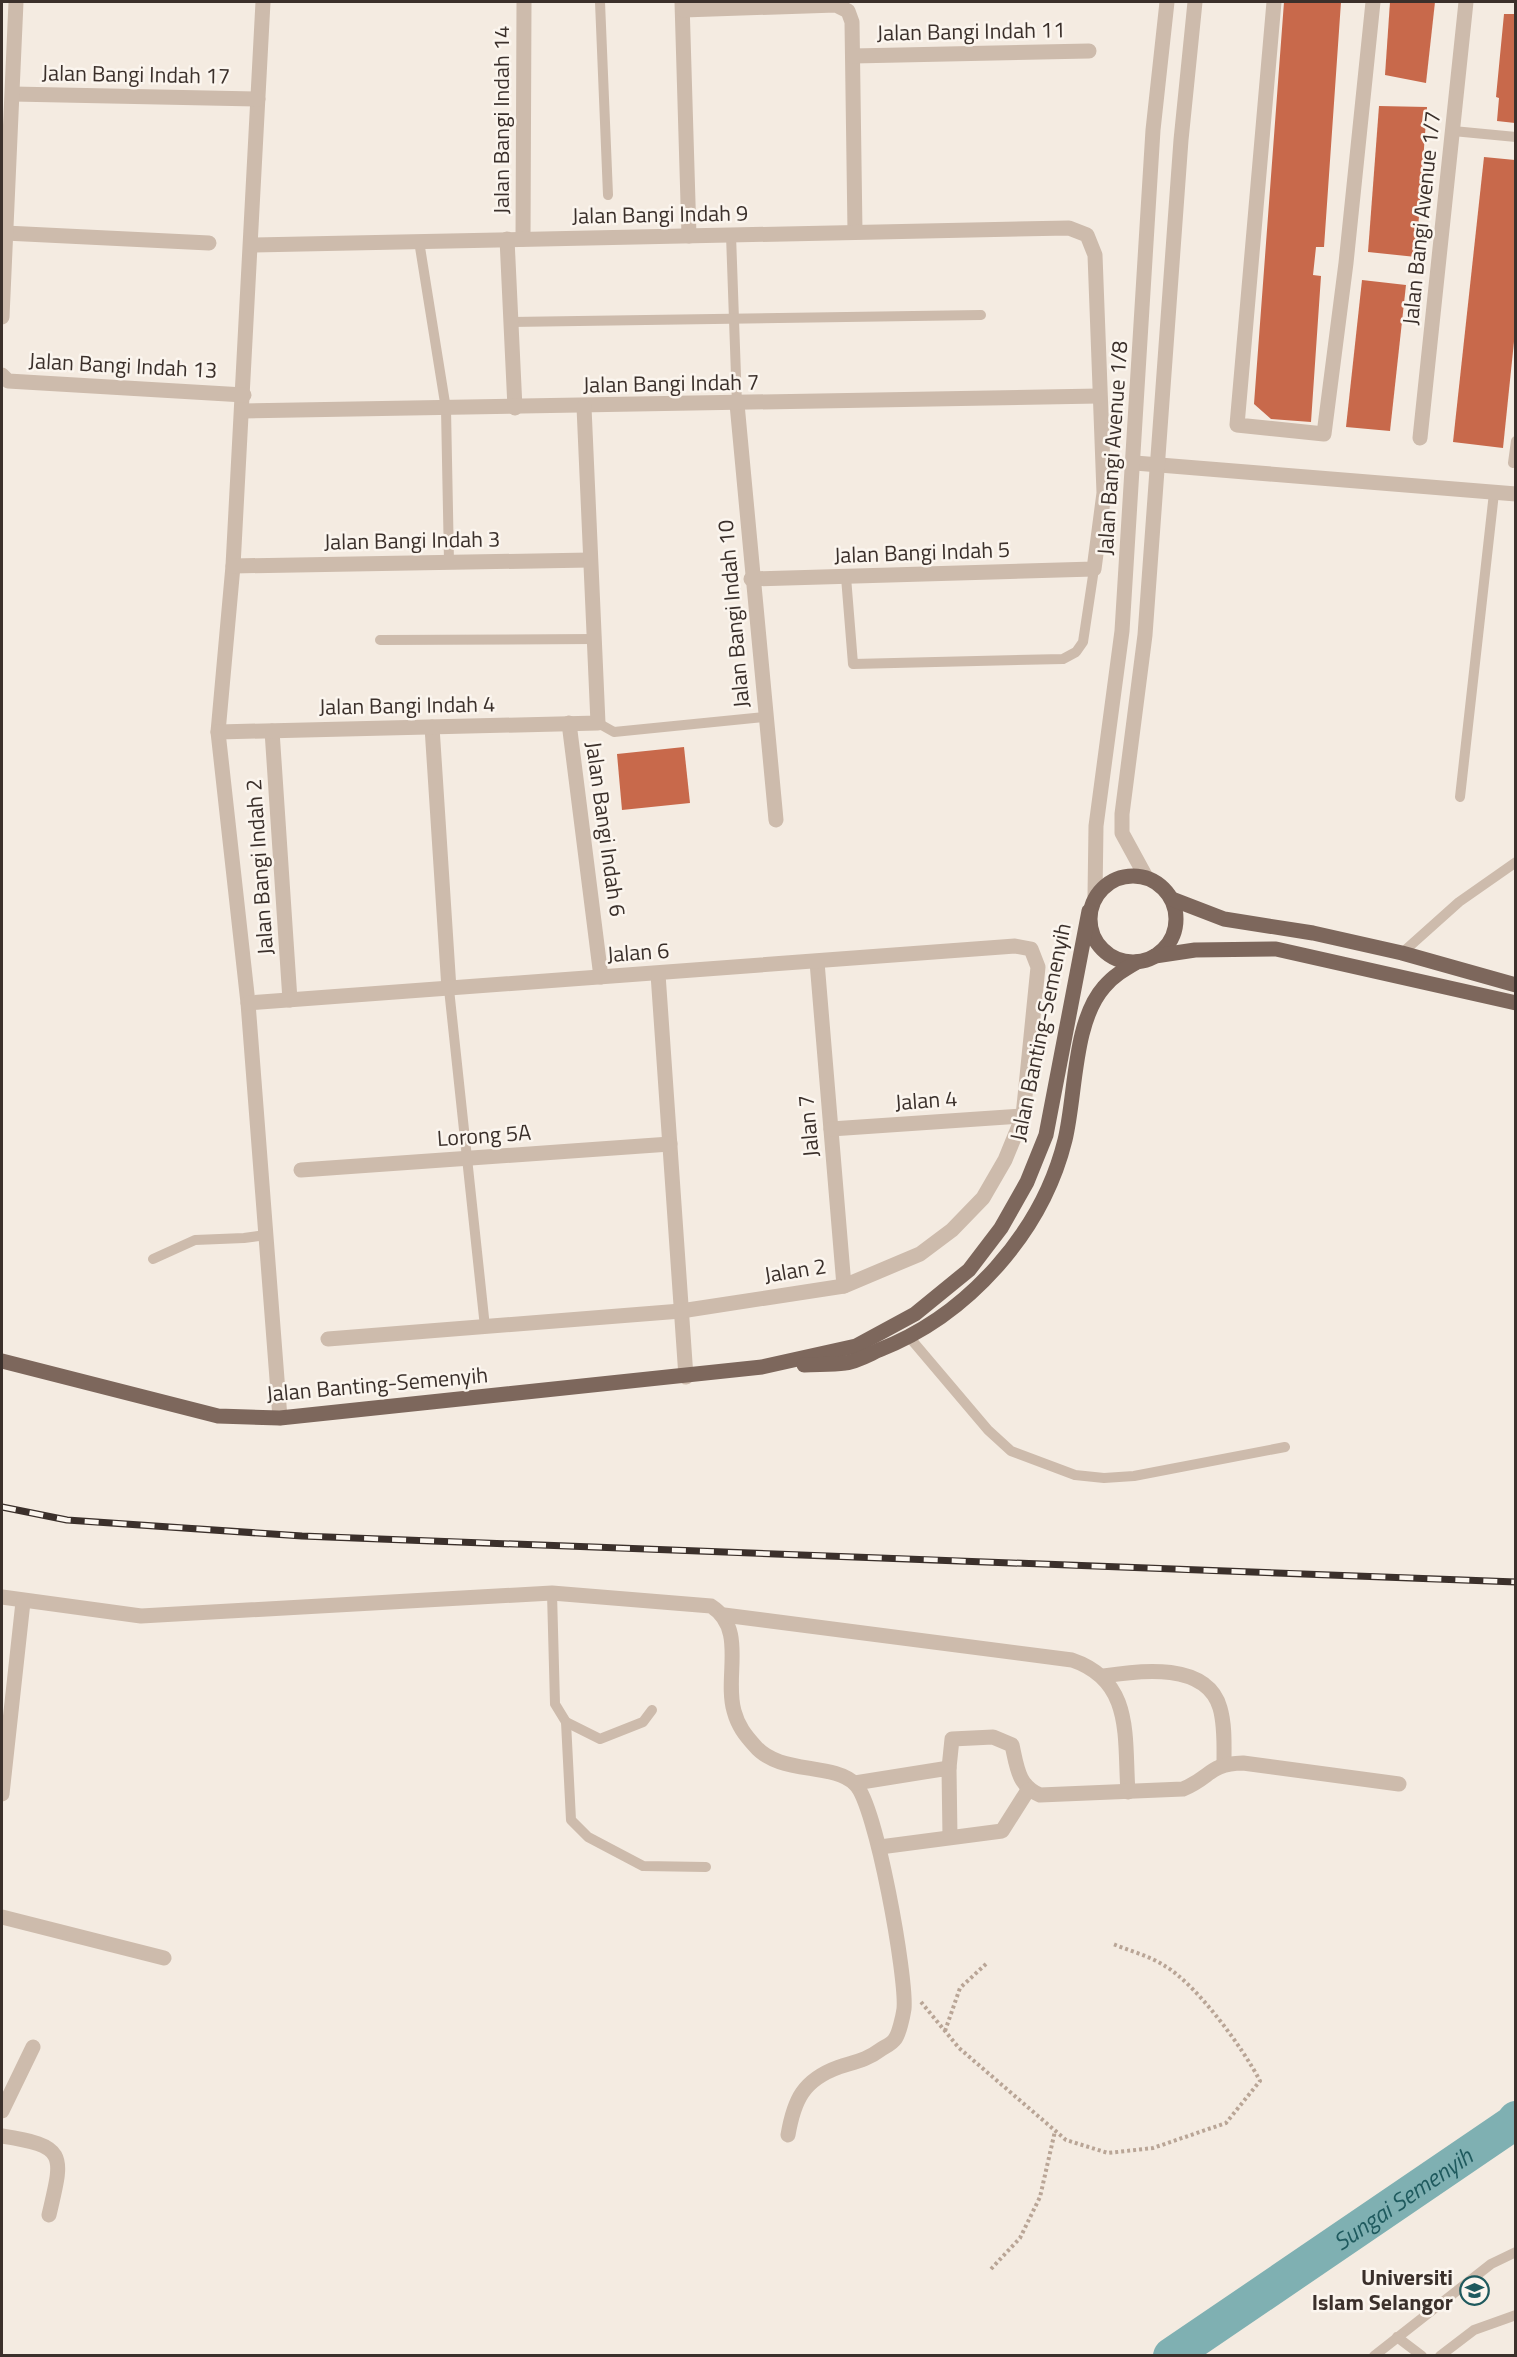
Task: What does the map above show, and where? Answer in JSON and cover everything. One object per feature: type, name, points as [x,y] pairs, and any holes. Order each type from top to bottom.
[{"type":"main road","points":[[1155,956],[1167,945],[1175,930],[1176,914],[1172,899],[1161,885],[1146,877],[1117,878],[1092,904],[1090,931],[1100,948],[1117,959],[1137,962],[1155,956],[1194,950],[1276,949],[1515,1003]]},
{"type":"main road","points":[[1172,899],[1224,919],[1313,933],[1402,953],[1515,985]]},
{"type":"main road","name":"Jalan Banting-Semenyih","points":[[762,1367],[856,1346],[915,1314],[969,1270],[1001,1228],[1027,1182],[1046,1135],[1092,904]]},
{"type":"main road","name":"Jalan Banting-Semenyih","points":[[2,1360],[218,1416],[280,1418],[686,1377],[762,1367],[847,1363],[910,1338],[974,1291],[1020,1238],[1048,1189],[1065,1140],[1084,1031],[1092,1008],[1103,988],[1117,974],[1137,962]]},
{"type":"street","points":[[2,317],[16,2]]},
{"type":"street","points":[[263,2],[234,566],[218,732],[248,1004],[280,1418]]},
{"type":"street","name":"Jalan Bangi Indah 14","points":[[515,408],[511,322],[524,2]]},
{"type":"street","name":"Jalan Bangi Avenue 1/8","points":[[1092,904],[1096,826],[1122,632],[1135,463],[1153,130],[1167,2]]},
{"type":"street","name":"Jalan Bangi Avenue 1/8","points":[[1146,877],[1122,833],[1122,814],[1145,635],[1181,140],[1195,2]]},
{"type":"street","points":[[1274,2],[1237,425],[1324,434],[1350,227],[1372,2]]},
{"type":"street","name":"Jalan Bangi Avenue 1/7","points":[[1420,438],[1466,2]]},
{"type":"street","points":[[689,236],[683,6],[836,5],[848,11],[852,22],[855,232]]},
{"type":"street","name":"Jalan Bangi Indah 11","points":[[853,56],[1089,51]]},
{"type":"street","name":"Jalan Bangi Indah 17","points":[[13,94],[258,99]]},
{"type":"street","name":"Jalan Bangi Indah 9","points":[[252,245],[1069,228],[1087,235],[1095,255],[1099,396]]},
{"type":"street","points":[[5,233],[208,243]]},
{"type":"street","name":"Jalan Bangi Indah 13","points":[[2,375],[8,381],[244,395]]},
{"type":"street","points":[[1094,569],[1104,493],[1099,396]]},
{"type":"street","name":"Jalan Bangi Indah 7","points":[[243,411],[584,407],[1099,396]]},
{"type":"street","name":"Jalan Bangi Indah 10","points":[[736,404],[751,579],[776,820]]},
{"type":"street","points":[[584,407],[598,723]]},
{"type":"street","points":[[1135,463],[1515,494]]},
{"type":"street","name":"Jalan Bangi Indah 3","points":[[234,566],[590,560]]},
{"type":"street","name":"Jalan Bangi Indah 5","points":[[751,579],[1094,569]]},
{"type":"street","name":"Jalan Bangi Indah 6","points":[[569,723],[601,977]]},
{"type":"street","name":"Jalan Bangi Indah 4","points":[[218,732],[598,723]]},
{"type":"street","points":[[432,727],[449,989]]},
{"type":"street","name":"Jalan Bangi Indah 2","points":[[272,731],[290,1000]]},
{"type":"street","name":"Jalan 6","points":[[248,1004],[1015,946],[1031,949]]},
{"type":"street","name":"Jalan 2","points":[[328,1339],[681,1311],[844,1286],[920,1254],[952,1230],[983,1198],[1005,1160],[1023,1116],[1038,966],[1031,949]]},
{"type":"street","name":"Jalan 7","points":[[817,962],[844,1286]]},
{"type":"street","points":[[658,974],[686,1377]]},
{"type":"street","name":"Jalan 4","points":[[831,1129],[1023,1116]]},
{"type":"street","name":"Lorong 5A","points":[[301,1170],[670,1144]]},
{"type":"street","points":[[2,1597],[23,1602],[141,1616],[552,1593],[711,1606],[724,1615],[1072,1660],[1089,1665],[1104,1676],[1116,1692],[1123,1713],[1128,1792]]},
{"type":"street","points":[[2,1794],[23,1602]]},
{"type":"street","points":[[724,1615],[730,1631],[733,1709],[741,1730],[759,1752],[782,1763],[831,1773],[855,1783],[949,1768]]},
{"type":"street","points":[[1104,1676],[1154,1670],[1180,1675],[1202,1683],[1212,1691],[1220,1705],[1224,1763]]},
{"type":"street","points":[[950,1837],[949,1768],[952,1739],[993,1737],[1012,1745],[1019,1777],[1028,1790],[1040,1795],[1183,1788],[1199,1782],[1210,1771],[1224,1763],[1243,1763],[1399,1784]]},
{"type":"street","points":[[788,2135],[793,2106],[809,2083],[836,2068],[870,2058],[895,2039],[904,2009],[880,1847],[869,1808],[855,1783]]},
{"type":"street","points":[[880,1847],[1002,1831],[1028,1790]]},
{"type":"street","points":[[2,1917],[164,1958]]},
{"type":"street","points":[[2,2111],[33,2047]]},
{"type":"street","points":[[2,2136],[39,2143],[52,2150],[58,2160],[59,2172],[49,2215]]},
{"type":"lane","points":[[600,2],[608,195]]},
{"type":"lane","points":[[1453,132],[1515,137]]},
{"type":"lane","points":[[731,235],[736,404]]},
{"type":"lane","points":[[419,241],[446,409],[449,562]]},
{"type":"lane","points":[[511,322],[981,315]]},
{"type":"lane","points":[[1513,463],[1515,441]]},
{"type":"lane","points":[[1460,797],[1494,494]]},
{"type":"lane","points":[[846,577],[852,664],[1063,659],[1076,652],[1083,642],[1094,569]]},
{"type":"lane","points":[[380,640],[594,639]]},
{"type":"lane","points":[[598,723],[614,732],[765,717]]},
{"type":"lane","points":[[1402,953],[1459,902],[1515,862]]},
{"type":"lane","points":[[449,989],[486,1327]]},
{"type":"lane","points":[[153,1259],[195,1240],[266,1235]]},
{"type":"lane","points":[[910,1338],[988,1430],[1011,1451],[1074,1475],[1104,1478],[1134,1476],[1285,1447]]},
{"type":"lane","points":[[552,1593],[555,1704],[566,1722],[571,1820],[588,1837],[643,1866],[706,1867]]},
{"type":"lane","points":[[566,1722],[600,1738],[643,1722],[652,1710]]},
{"type":"lane","points":[[1374,2355],[1491,2264],[1515,2252]]},
{"type":"lane","points":[[1440,2355],[1474,2330],[1515,2315]]},
{"type":"lane","points":[[1397,2337],[1422,2355]]},
{"type":"path","points":[[920,2000],[959,2048],[1066,2140],[1108,2153],[1153,2148],[1226,2123],[1260,2081],[1249,2060],[1190,1988],[1166,1966],[1113,1944]]},
{"type":"path","points":[[945,2031],[960,1988],[987,1963]]},
{"type":"path","points":[[991,2269],[1020,2238],[1040,2197],[1056,2131]]},
{"type":"building","points":[[1284,2],[1341,2],[1324,247],[1316,247],[1313,275],[1321,276],[1311,422],[1271,419],[1254,404]]},
{"type":"building","points":[[1390,2],[1435,2],[1426,83],[1385,75]]},
{"type":"building","points":[[1504,14],[1515,14],[1515,123],[1497,121],[1499,98],[1496,97]]},
{"type":"building","points":[[1379,106],[1427,107],[1416,257],[1368,252]]},
{"type":"building","points":[[1484,157],[1515,160],[1515,332],[1503,448],[1453,442]]},
{"type":"building","points":[[1362,280],[1406,285],[1390,431],[1346,427]]},
{"type":"building","points":[[684,747],[690,803],[622,810],[617,754]]},
{"type":"waterway","name":"Sungai Semenyih","points":[[1171,2356],[1512,2124],[1516,2119]]},
{"type":"railway","points":[[2,1507],[67,1520],[302,1536],[1516,1582]]},
{"type":"place","name":"Universiti Islam Selangor","points":[[1474,2290]]}]
